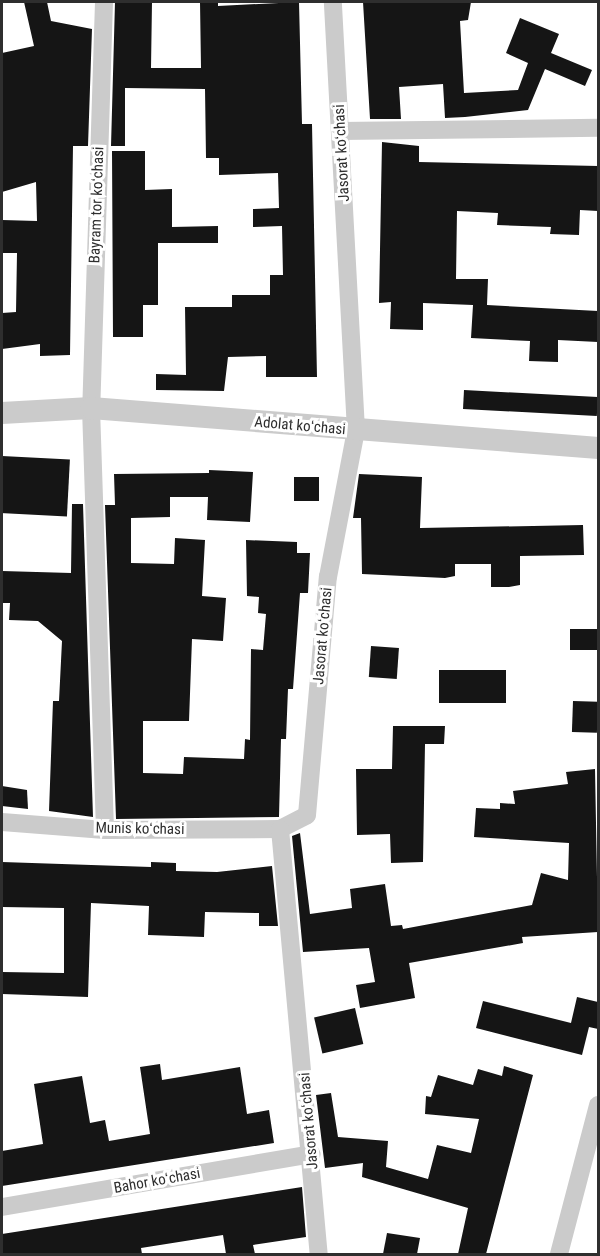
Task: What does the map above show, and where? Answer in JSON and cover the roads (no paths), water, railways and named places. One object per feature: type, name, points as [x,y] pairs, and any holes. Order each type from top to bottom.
[{"type":"street","name":"Bayram tor koʻchasi","points":[[104,2],[91,408],[105,830]]},
{"type":"street","name":"Jasorat koʻchasi","points":[[320,1254],[280,830],[307,815],[328,577],[357,430],[333,2]]},
{"type":"street","points":[[340,131],[598,128]]},
{"type":"street","name":"Adolat koʻchasi","points":[[2,413],[91,408],[598,448]]},
{"type":"street","name":"Munis koʻchasi","points":[[2,822],[105,830],[280,830]]},
{"type":"street","points":[[559,1254],[598,1105]]},
{"type":"street","name":"Bahor koʻchasi","points":[[2,1207],[312,1154]]}]
